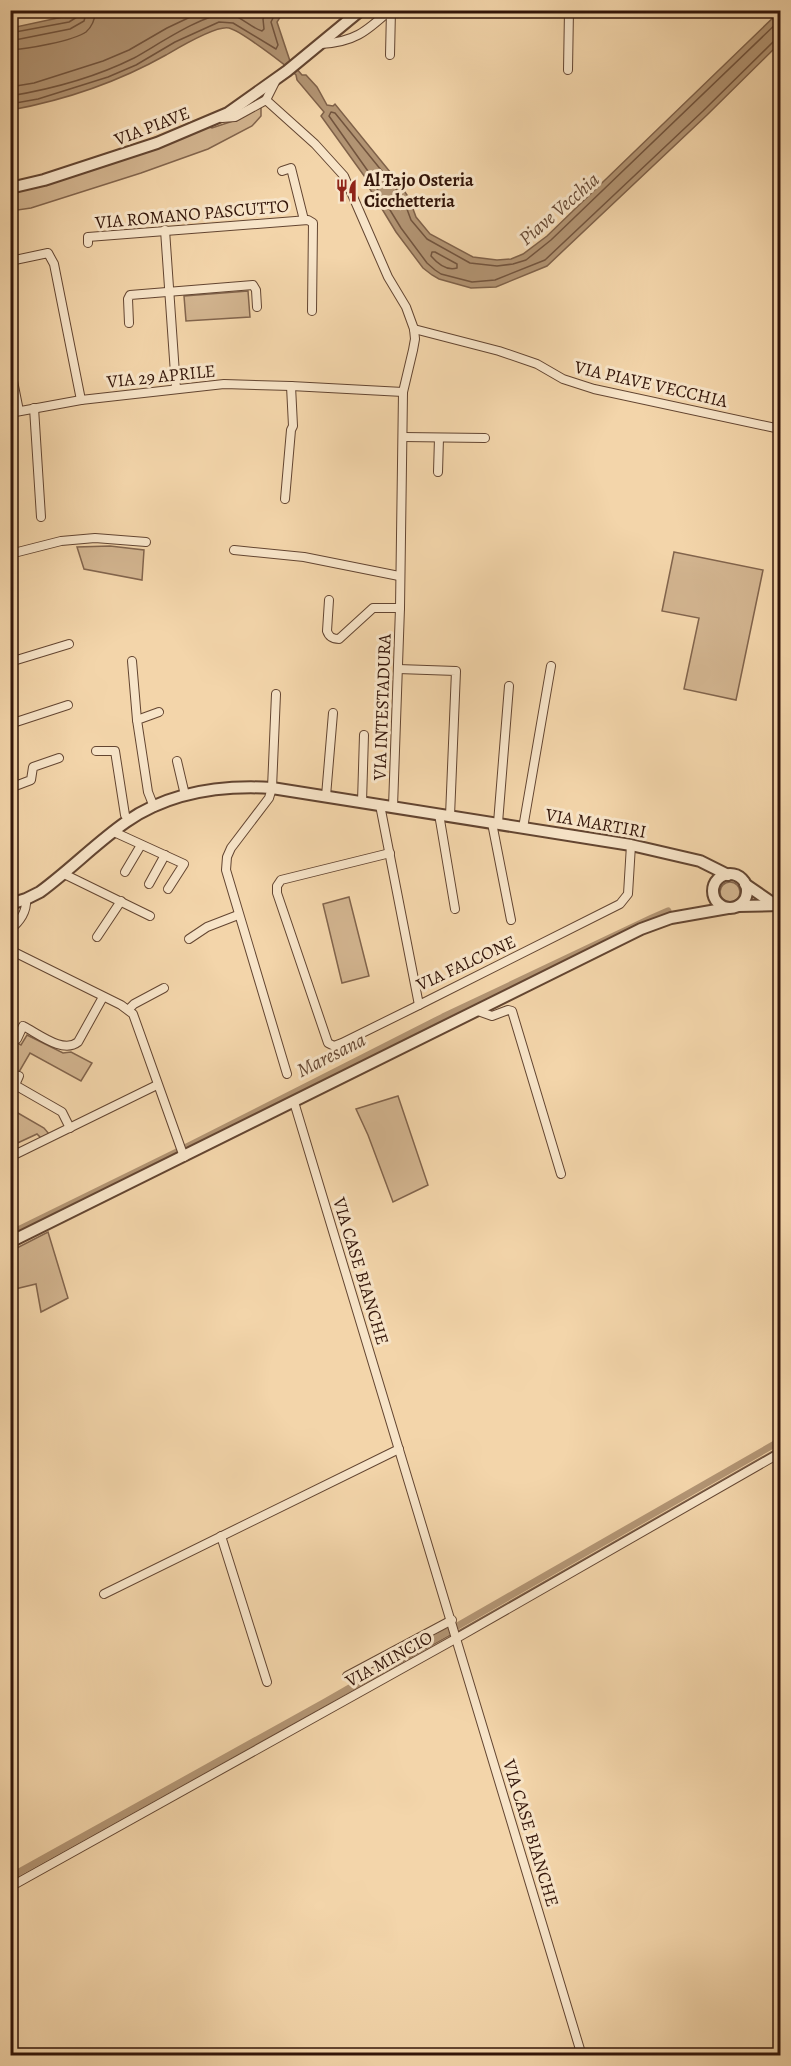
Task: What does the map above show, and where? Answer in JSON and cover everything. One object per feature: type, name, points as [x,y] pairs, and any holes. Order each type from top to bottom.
[{"type":"street","name":"VIA PIAVE","points":[[10,188],[44,180],[157,143],[218,118],[276,80],[361,10]]},
{"type":"street","points":[[320,44],[338,43],[366,32],[390,10]]},
{"type":"street","points":[[390,10],[390,55]]},
{"type":"street","points":[[568,70],[569,10]]},
{"type":"street","points":[[218,118],[235,117],[266,100],[276,80]]},
{"type":"street","name":"VIA INTESTADURA","points":[[266,100],[315,144],[344,176],[388,277],[406,307],[414,329],[415,339],[403,393],[400,608],[393,807]]},
{"type":"street","name":"VIA ROMANO PASCUTTO","points":[[282,171],[291,168],[304,220]]},
{"type":"street","name":"VIA ROMANO PASCUTTO","points":[[88,243],[88,237],[308,220],[313,223],[312,311]]},
{"type":"street","points":[[165,230],[176,388]]},
{"type":"street","points":[[10,261],[48,253],[54,264],[81,400]]},
{"type":"street","points":[[129,323],[128,296],[253,285],[256,290],[257,307]]},
{"type":"street","name":"VIA PIAVE VECCHIA","points":[[414,329],[500,351],[537,364],[563,379],[594,389],[780,429]]},
{"type":"street","points":[[10,366],[15,412]]},
{"type":"street","name":"VIA 29 APRILE","points":[[15,412],[81,400],[224,384],[403,393]]},
{"type":"street","points":[[285,499],[293,426],[291,386]]},
{"type":"street","points":[[34,408],[41,517]]},
{"type":"street","points":[[403,437],[485,438]]},
{"type":"street","points":[[438,472],[439,438]]},
{"type":"street","points":[[10,554],[61,541],[94,538],[146,542]]},
{"type":"street","points":[[234,550],[304,556],[399,576]]},
{"type":"street","name":"VIA INTESTADURA","points":[[328,600],[327,631],[334,639],[339,639],[373,608],[400,608]]},
{"type":"street","points":[[10,662],[69,644]]},
{"type":"street","points":[[132,661],[137,720],[148,792],[154,807]]},
{"type":"street","points":[[523,828],[551,666]]},
{"type":"street","points":[[398,669],[456,671],[445,815],[455,909]]},
{"type":"street","points":[[509,686],[495,823],[511,920]]},
{"type":"street","points":[[276,694],[272,788],[268,798],[231,848],[227,857],[226,876],[287,1074]]},
{"type":"street","points":[[10,724],[68,705]]},
{"type":"street","points":[[137,720],[159,711]]},
{"type":"street","points":[[326,796],[333,713]]},
{"type":"street","points":[[362,802],[364,735]]},
{"type":"street","points":[[96,751],[115,751],[125,815],[129,820]]},
{"type":"street","points":[[10,788],[32,780],[33,767],[59,758]]},
{"type":"street","points":[[177,762],[185,795]]},
{"type":"street","name":"VIA MARTIRI","points":[[18,902],[40,892],[129,820],[185,795],[221,788],[272,788],[631,845],[700,861],[728,874]]},
{"type":"street","name":"VIA FALCONE","points":[[380,805],[419,1005],[620,904],[628,894],[631,845]]},
{"type":"street","points":[[114,832],[183,864],[168,889]]},
{"type":"street","points":[[125,872],[141,845]]},
{"type":"street","points":[[390,853],[281,880],[276,888],[328,1043],[334,1046],[342,1043],[419,1005]]},
{"type":"street","points":[[149,884],[165,855]]},
{"type":"street","points":[[694,860],[706,870],[717,902],[733,907]]},
{"type":"street","points":[[64,874],[150,916]]},
{"type":"street","points":[[693,914],[704,904],[718,879],[728,874],[739,877],[745,884],[778,904]]},
{"type":"street","points":[[733,907],[746,896],[745,884]]},
{"type":"street","points":[[97,937],[122,901]]},
{"type":"street","points":[[10,930],[27,908],[18,902]]},
{"type":"street","points":[[10,1242],[640,929],[658,922],[693,914],[733,907],[778,904]]},
{"type":"street","points":[[189,939],[207,927],[238,915]]},
{"type":"street","points":[[10,950],[129,1009],[136,1020],[183,1155]]},
{"type":"street","points":[[129,1009],[164,988]]},
{"type":"street","points":[[17,1039],[23,1026],[62,1046],[73,1046],[78,1042],[103,997]]},
{"type":"street","points":[[478,1011],[492,1016],[508,1010],[512,1011],[561,1174]]},
{"type":"street","points":[[19,1076],[15,1085],[62,1112],[70,1128]]},
{"type":"street","points":[[10,1157],[157,1085]]},
{"type":"street","name":"VIA CASE BIANCHE","points":[[294,1102],[582,2055]]},
{"type":"street","points":[[104,1594],[399,1449]]},
{"type":"street","name":"VIA MINCIO","points":[[10,1887],[780,1453]]},
{"type":"street","points":[[221,1536],[267,1682]]},
{"type":"street","points":[[347,1676],[452,1622]]},
{"type":"shaded area","points":[[261,108],[261,116],[252,126],[208,149],[31,208],[11,211],[10,192],[207,126],[212,128],[233,121],[253,109]]},
{"type":"shaded area","points":[[248,291],[250,317],[186,321],[184,296]]},
{"type":"shaded area","points":[[110,546],[144,550],[142,580],[84,569],[77,547]]},
{"type":"shaded area","points":[[674,552],[763,570],[736,700],[684,689],[699,618],[662,611]]},
{"type":"shaded area","points":[[730,882],[737,885],[740,892],[737,899],[730,902],[723,899],[720,892],[723,885]]},
{"type":"shaded area","points":[[349,897],[369,976],[342,983],[323,904]]},
{"type":"shaded area","points":[[27,1035],[63,1053],[71,1052],[92,1063],[81,1081],[30,1053],[19,1072],[11,1067],[10,1039],[21,1045]]},
{"type":"shaded area","points":[[398,1096],[428,1185],[393,1202],[356,1109]]},
{"type":"shaded area","points":[[11,1109],[44,1128],[49,1134],[41,1138],[37,1134],[11,1146]]},
{"type":"shaded area","points":[[48,1232],[68,1298],[41,1312],[36,1284],[11,1290],[11,1251]]},
{"type":"shaded area","points":[[780,1447],[780,1451],[457,1636],[455,1633]]},
{"type":"shaded area","points":[[450,1635],[451,1638],[11,1884],[11,1879]]},
{"type":"water","points":[[78,11],[284,11],[277,22],[290,61],[317,87],[327,105],[335,104],[399,183],[409,198],[416,217],[430,234],[473,257],[497,260],[511,259],[523,254],[547,236],[780,11],[780,43],[547,266],[496,287],[471,288],[439,279],[423,268],[396,232],[365,181],[365,177],[321,116],[324,112],[297,80],[296,75],[235,30],[223,28],[207,33],[148,65],[110,82],[51,101],[11,110],[11,28],[67,16]]},
{"type":"waterway","name":"Maresana","points":[[10,1234],[443,1017],[668,911]]},
{"type":"waterway","points":[[10,1877],[325,1702],[780,1441]]},
{"type":"place","name":"Al Tajo Osteria Cicchetteria","points":[[346,190]]},
{"type":"water label","name":"Piave Vecchia","points":[[559,209]]}]
